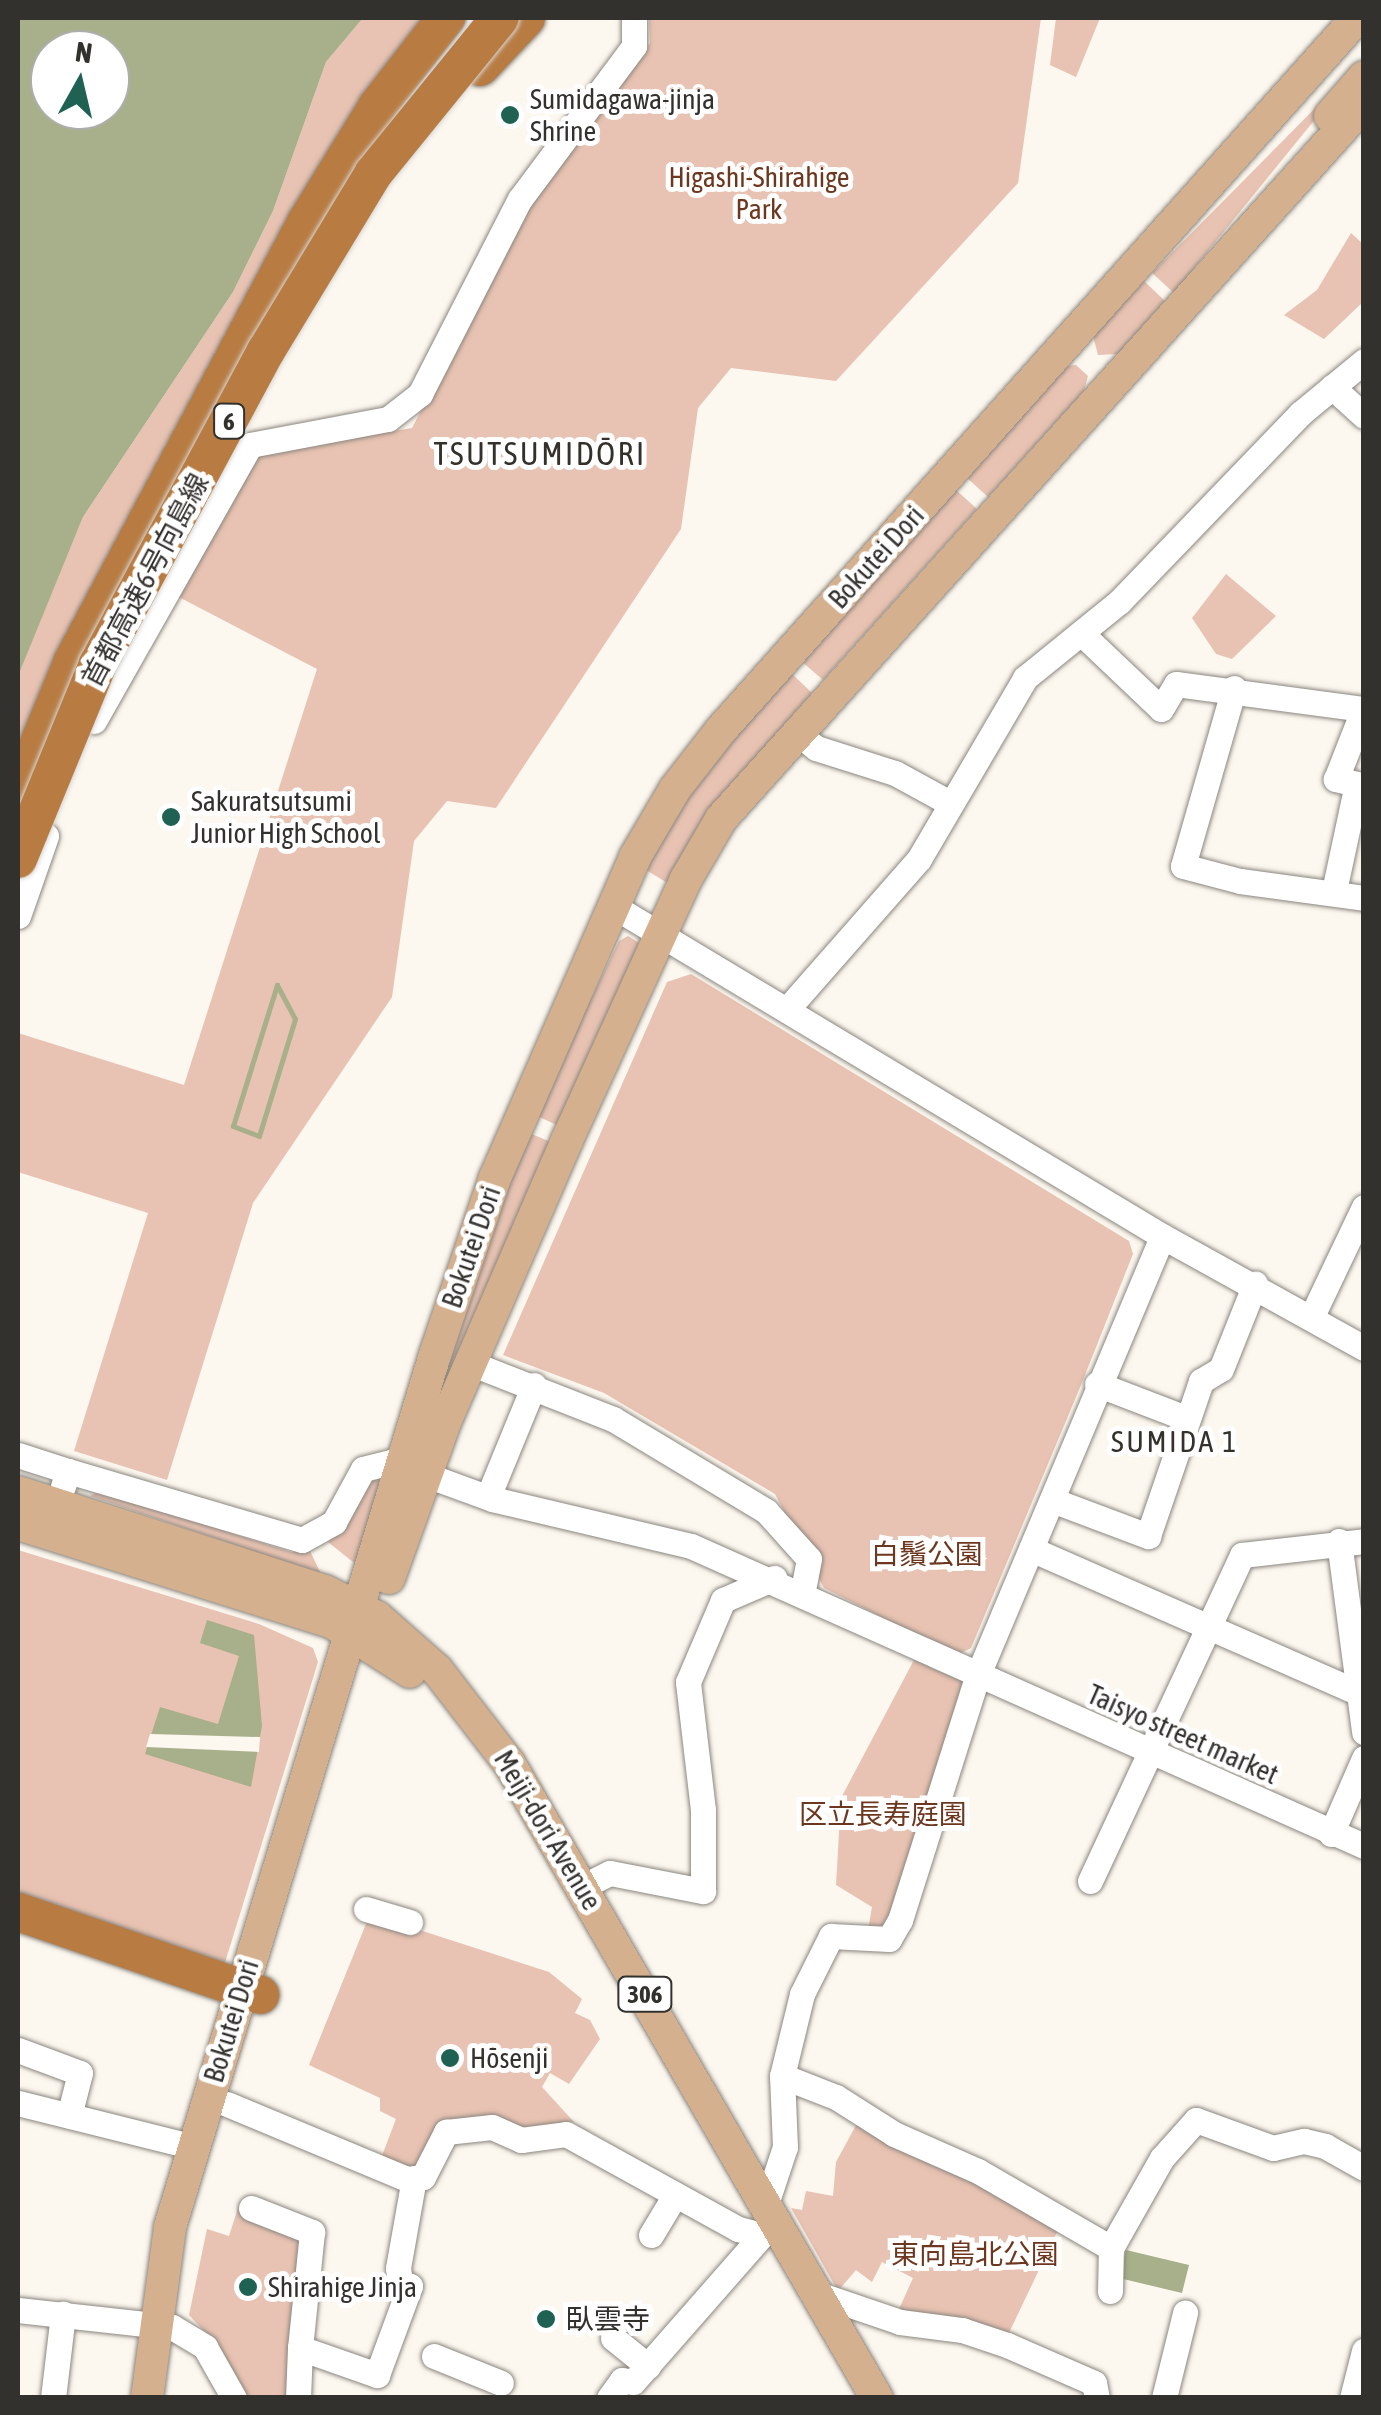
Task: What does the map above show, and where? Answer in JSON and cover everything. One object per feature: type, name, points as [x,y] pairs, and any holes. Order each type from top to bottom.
[{"type":"highway","name":"首都高速6号向島線","points":[[18,794],[74,661],[244,338],[346,154],[446,18]]},
{"type":"highway","points":[[244,338],[382,123],[475,18]]},
{"type":"highway","name":"首都高速6号向島線","points":[[18,859],[98,664],[202,500],[266,350],[373,174],[500,18]]},
{"type":"highway","points":[[202,500],[274,354],[412,151],[526,18]]},
{"type":"highway","points":[[18,1912],[238,1987]]},
{"type":"main road","name":"Bokutei Dori","points":[[165,2398],[159,2273],[238,1987],[364,1624],[413,1469],[494,1178],[654,822],[698,758],[1357,18]]},
{"type":"main road","name":"Bokutei Dori","points":[[1136,269],[1364,43]]},
{"type":"main road","name":"Bokutei Dori","points":[[1176,306],[1364,77]]},
{"type":"main road","name":"Bokutei Dori","points":[[413,1469],[470,1363],[662,932],[721,819],[1110,379],[1364,104]]},
{"type":"main road","points":[[1068,344],[1110,379]]},
{"type":"main road","name":"Meiji-dori Avenue","points":[[18,1492],[63,1486],[364,1624],[437,1670],[480,1719],[582,1888],[858,2398]]},
{"type":"main road","name":"Meiji-dori Avenue","points":[[33,1529],[364,1624],[446,1707],[480,1752],[764,2220],[814,2293],[877,2398]]},
{"type":"main road","name":"Bokutei Dori","points":[[147,2398],[187,2232],[227,2104],[238,1987]]},
{"type":"street","points":[[18,916],[106,694],[202,500],[261,438],[388,420],[406,411],[520,198],[634,46],[634,18]]},
{"type":"street","points":[[789,1007],[920,859],[1014,691],[1081,634],[1332,387],[1364,361]]},
{"type":"street","points":[[1332,387],[1364,416]]},
{"type":"street","points":[[202,500],[186,462],[195,448],[213,444],[240,456]]},
{"type":"street","points":[[1081,634],[1161,710],[1176,684],[1234,688],[1363,709],[1336,779],[1357,784],[1334,891]]},
{"type":"street","points":[[1234,688],[1182,866],[1240,881],[1364,898]]},
{"type":"street","points":[[795,731],[816,748],[895,773],[950,803]]},
{"type":"street","points":[[613,906],[789,1007],[1162,1236],[1255,1284],[1364,1348]]},
{"type":"street","points":[[1311,1318],[1364,1207]]},
{"type":"street","points":[[609,2398],[648,2366],[764,2220],[786,2147],[782,2076],[802,1994],[831,1936],[889,1938],[900,1920],[977,1677],[1162,1236]]},
{"type":"street","points":[[1052,1500],[1148,1536],[1202,1380],[1220,1370],[1255,1284]]},
{"type":"street","points":[[470,1363],[534,1386],[640,1433],[766,1511],[809,1559],[803,1591]]},
{"type":"street","points":[[1097,1384],[1188,1419]]},
{"type":"street","points":[[488,1497],[534,1386]]},
{"type":"street","points":[[18,1456],[63,1486],[302,1540],[334,1522],[364,1468],[413,1469]]},
{"type":"street","name":"Taisyo street market","points":[[413,1469],[488,1497],[691,1546],[774,1578],[977,1677],[1153,1750],[1364,1846]]},
{"type":"street","points":[[33,1529],[63,1486]]},
{"type":"street","points":[[1090,1881],[1242,1555],[1351,1541],[1364,1732]]},
{"type":"street","points":[[1031,1549],[1361,1694]]},
{"type":"street","points":[[582,1888],[610,1873],[704,1891],[703,1810],[688,1682],[723,1600],[774,1578]]},
{"type":"street","points":[[1332,1834],[1364,1758]]},
{"type":"street","points":[[366,1909],[410,1922]]},
{"type":"street","points":[[18,2050],[80,2072],[69,2116]]},
{"type":"street","points":[[782,2076],[836,2097],[894,2134],[978,2171],[1110,2248]]},
{"type":"street","points":[[18,2103],[194,2147]]},
{"type":"street","points":[[227,2104],[414,2178],[424,2177],[446,2132],[492,2127],[521,2140],[566,2134],[675,2195],[764,2220]]},
{"type":"street","points":[[1110,2291],[1110,2248],[1162,2158],[1196,2120],[1272,2148],[1304,2141],[1325,2146],[1364,2168]]},
{"type":"street","points":[[300,2348],[377,2375],[410,2286],[400,2282],[398,2268],[414,2178]]},
{"type":"street","points":[[651,2234],[675,2195]]},
{"type":"street","points":[[251,2208],[312,2232],[298,2398]]},
{"type":"street","points":[[814,2293],[900,2322],[962,2330],[1006,2345],[1094,2383],[1098,2398]]},
{"type":"street","points":[[18,2310],[162,2325],[205,2347],[234,2398]]},
{"type":"street","points":[[1164,2398],[1185,2313]]},
{"type":"street","points":[[53,2398],[64,2314]]},
{"type":"street","points":[[613,2338],[648,2366]]},
{"type":"street","points":[[1352,2398],[1364,2351]]},
{"type":"street","points":[[434,2356],[501,2383]]},
{"type":"green space","points":[[363,18],[459,18],[379,112],[18,829],[18,674],[83,517],[233,292],[273,211],[326,62]]},
{"type":"green space","name":"Higashi-Shirahige Park","points":[[649,18],[1041,18],[1018,183],[836,381],[731,368],[698,408],[681,529],[496,808],[447,801],[414,841],[392,997],[253,1203],[167,1480],[74,1451],[148,1213],[18,1172],[18,1033],[184,1085],[317,669],[173,594],[255,453],[412,428],[527,204],[650,43]]},
{"type":"green space","points":[[1056,18],[1100,18],[1076,77],[1050,65]]},
{"type":"green space","points":[[1331,92],[1334,96],[1174,293],[1152,273]]},
{"type":"green space","points":[[1351,233],[1363,244],[1363,302],[1324,339],[1284,315],[1317,290]]},
{"type":"green space","points":[[1144,281],[1165,301],[1118,354],[1098,355],[1093,336]]},
{"type":"green space","points":[[1076,365],[1088,376],[1084,391],[988,497],[966,477],[1067,366]]},
{"type":"green space","points":[[955,489],[977,509],[823,680],[800,660]]},
{"type":"green space","points":[[1226,574],[1276,616],[1232,659],[1216,654],[1192,618]]},
{"type":"green space","points":[[790,672],[812,693],[724,794],[669,884],[643,868],[690,789]]},
{"type":"green space","points":[[628,936],[641,944],[561,1127],[535,1115],[619,941]]},
{"type":"green space","name":"白鬚公園","points":[[691,974],[1129,1241],[1133,1254],[1081,1385],[971,1648],[957,1655],[824,1588],[775,1494],[604,1393],[503,1355],[667,982]]},
{"type":"green space","points":[[524,1131],[551,1142],[436,1414],[429,1412]]},
{"type":"green space","points":[[374,1479],[380,1482],[358,1566],[328,1542]]},
{"type":"green space","points":[[99,1491],[291,1552],[310,1551],[321,1574],[90,1496]]},
{"type":"green space","points":[[18,1550],[259,1624],[313,1648],[318,1662],[223,1969],[18,1897]]},
{"type":"green space","name":"区立長寿庭園","points":[[914,1660],[969,1684],[893,1924],[868,1930],[872,1907],[836,1885],[841,1798]]},
{"type":"green space","points":[[370,1914],[549,1972],[582,1999],[575,2013],[590,2020],[600,2039],[569,2084],[550,2073],[542,2087],[574,2122],[524,2129],[490,2117],[405,2173],[380,2161],[396,2119],[380,2111],[380,2098],[309,2065]]},
{"type":"green space","name":"東向島北公園","points":[[861,2116],[1060,2226],[1006,2339],[896,2316],[913,2278],[882,2262],[872,2282],[856,2270],[838,2291],[791,2208],[802,2210],[806,2191],[833,2196],[836,2162]]},
{"type":"green space","name":"Shirahige Jinja","points":[[239,2205],[303,2233],[292,2397],[245,2397],[218,2346],[189,2315],[207,2229],[229,2236]]},
{"type":"shaded area","points":[[18,18],[363,18],[326,62],[273,211],[233,292],[83,517],[18,676]]},
{"type":"shaded area","points":[[207,1620],[254,1635],[262,1726],[251,1787],[145,1754],[160,1707],[218,1724],[239,1656],[200,1643]]},
{"type":"shaded area","points":[[1126,2250],[1189,2265],[1182,2293],[1119,2278]]},
{"type":"pier","points":[[150,1734],[260,1737],[259,1752],[146,1747]]},
{"type":"waterway","points":[[277,985],[295,1019],[259,1136],[233,1126],[277,985]]},
{"type":"place","name":"Sumidagawa-jinja Shrine","points":[[510,115]]},
{"type":"place","name":"Sakuratsutsumi Junior High School","points":[[171,817]]},
{"type":"place","name":"Hōsenji","points":[[450,2058]]},
{"type":"place","name":"Shirahige Jinja","points":[[248,2287]]},
{"type":"place","name":"臥雲寺","points":[[546,2319]]},
{"type":"district","name":"TSUTSUMIDŌRI","points":[[540,454]]},
{"type":"district","name":"SUMIDA 1","points":[[1175,1441]]}]
